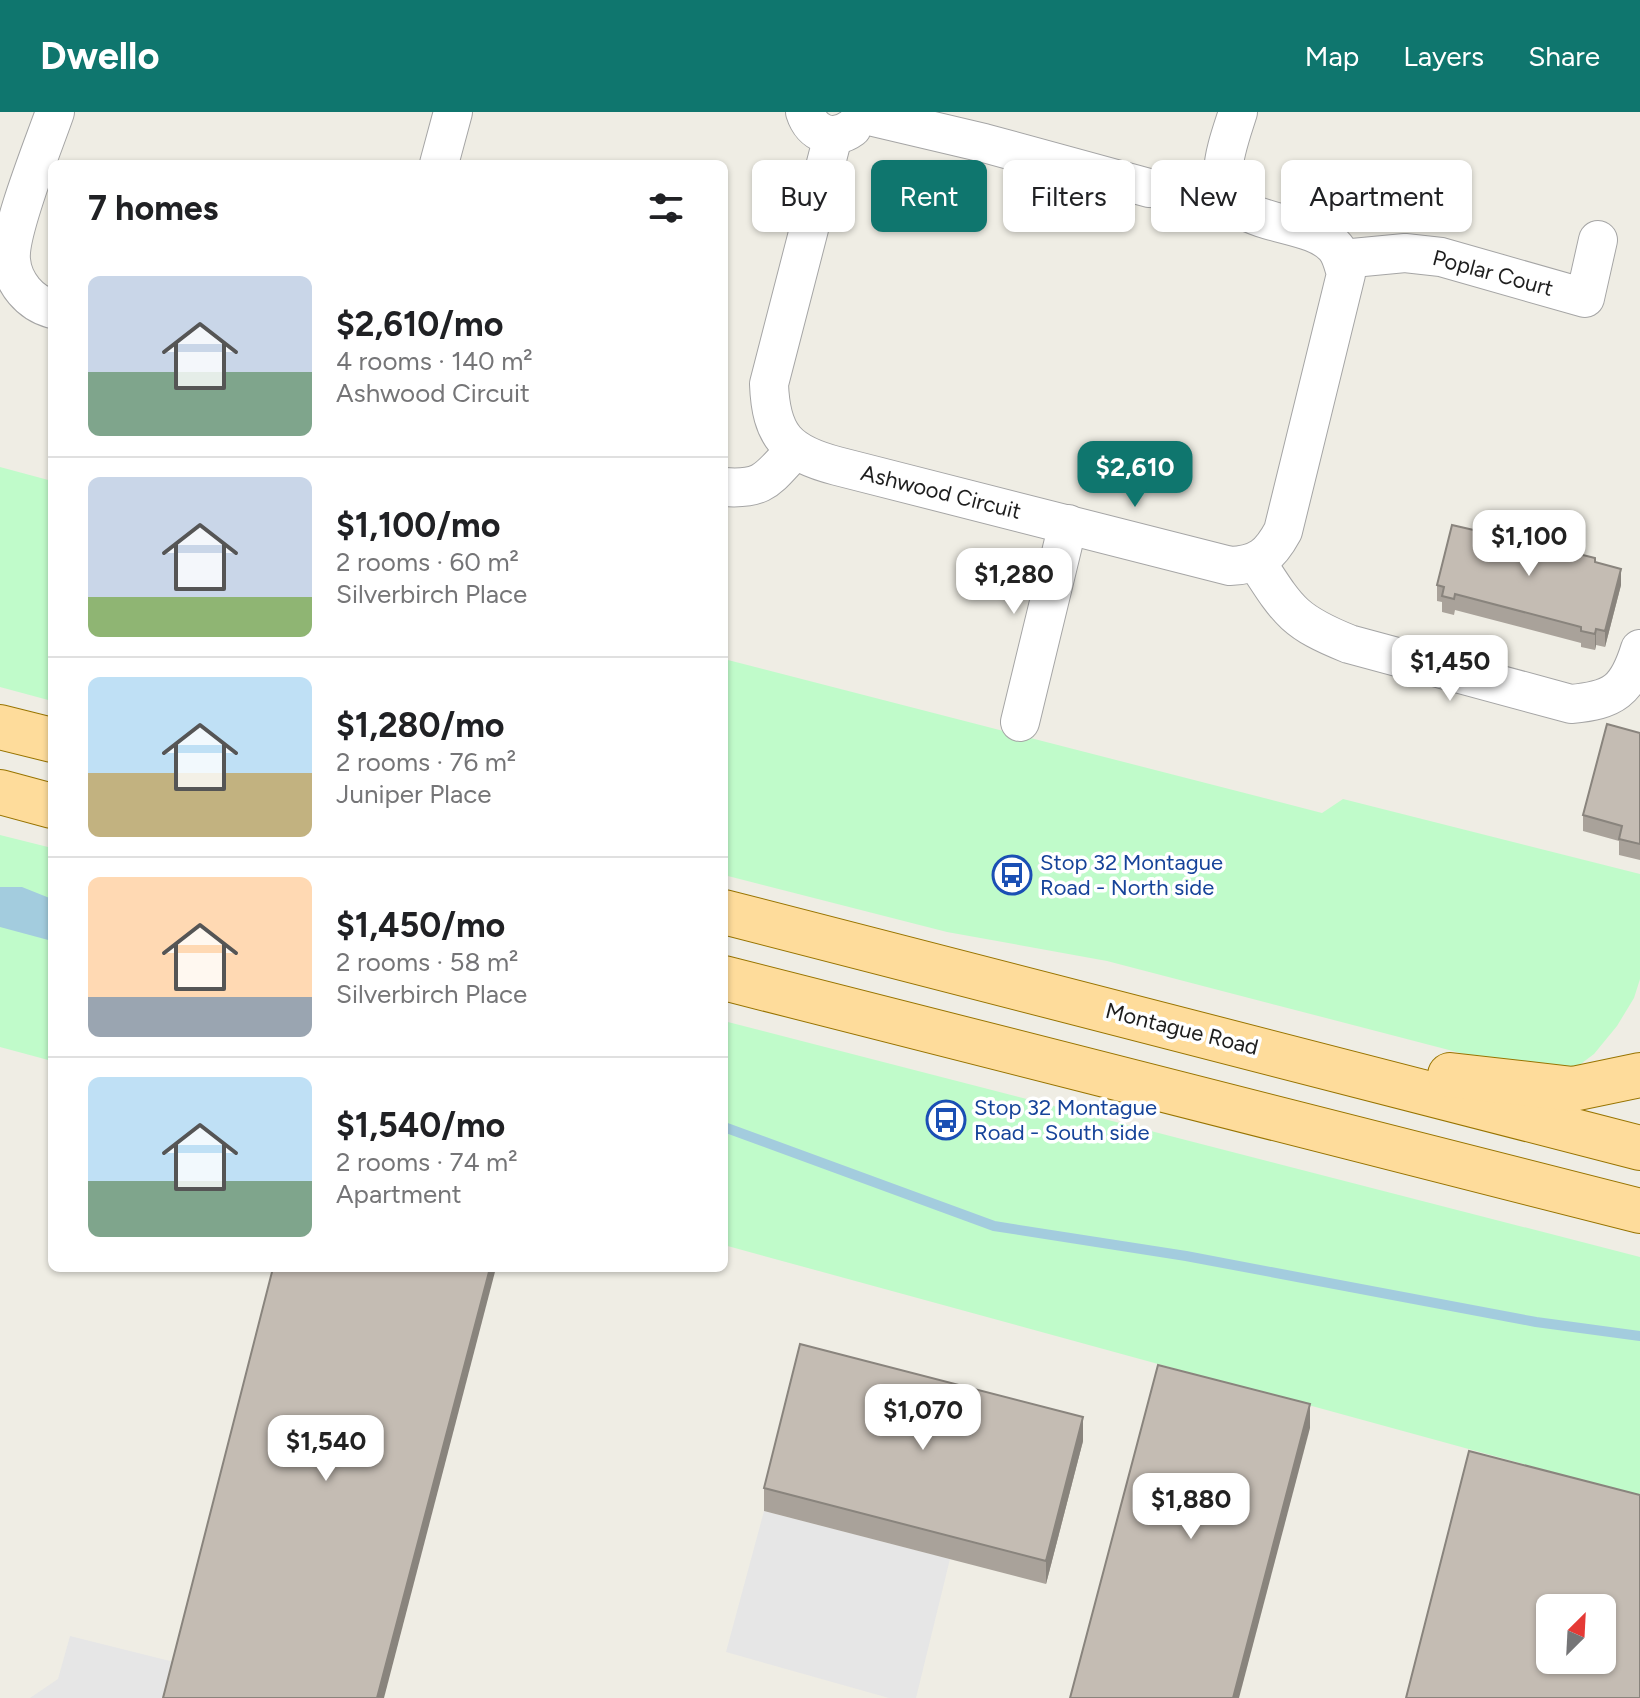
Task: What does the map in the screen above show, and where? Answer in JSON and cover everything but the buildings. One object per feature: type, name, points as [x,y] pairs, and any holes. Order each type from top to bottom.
[{"type":"main road","points":[[0,727],[48,739]]},
{"type":"main road","points":[[0,792],[48,805]]},
{"type":"main road","name":"Montague Road","points":[[728,913],[1640,1148]]},
{"type":"main road","points":[[728,979],[1640,1211]]},
{"type":"main road","points":[[1280,1055],[1573,1089],[1640,1075]]},
{"type":"main road","points":[[1505,1177],[1591,1184],[1640,1181]]},
{"type":"street","points":[[25,304],[14,274],[11,246],[55,112]]},
{"type":"street","points":[[440,160],[453,112]]},
{"type":"street","points":[[1226,160],[1238,112]]},
{"type":"street","points":[[728,487],[747,488],[761,484],[795,450],[779,432],[770,411],[769,384],[840,118],[984,143],[1151,188]]},
{"type":"street","points":[[1265,218],[1318,236],[1333,245],[1342,259],[1346,274],[1283,531],[1273,548],[1257,563],[1281,601],[1298,619],[1317,631],[1349,644],[1571,704],[1601,701],[1620,691],[1633,672],[1640,649]]},
{"type":"street","name":"Poplar Court","points":[[1342,259],[1405,253],[1441,257],[1585,298],[1598,240]]},
{"type":"street","name":"Ashwood Circuit","points":[[795,450],[810,459],[1230,566],[1257,563]]},
{"type":"street","points":[[1020,722],[1068,524]]},
{"type":"green space","points":[[0,467],[48,480],[48,700],[0,687]]},
{"type":"green space","points":[[728,660],[1322,813],[1343,799],[1640,874],[1640,979],[1634,998],[1617,1026],[1594,1054],[1574,1069],[1522,1069],[1107,961],[947,932],[728,876]]},
{"type":"green space","points":[[0,835],[48,847],[48,1060],[0,1047]]},
{"type":"green space","points":[[728,1022],[1640,1257],[1640,1496],[728,1246]]},
{"type":"shaded area","points":[[764,1511],[950,1559],[916,1698],[889,1698],[726,1652]]},
{"type":"shaded area","points":[[70,1636],[178,1663],[169,1698],[30,1698],[58,1679]]},
{"type":"water","points":[[0,887],[22,887],[48,897],[48,940],[0,927]]},
{"type":"waterway","points":[[728,1128],[994,1226],[1186,1256],[1536,1322],[1640,1336]]},
{"type":"place","name":"Stop 32 Montague Road - North side","points":[[1012,875]]},
{"type":"place","name":"Stop 32 Montague Road - South side","points":[[946,1120]]}]
